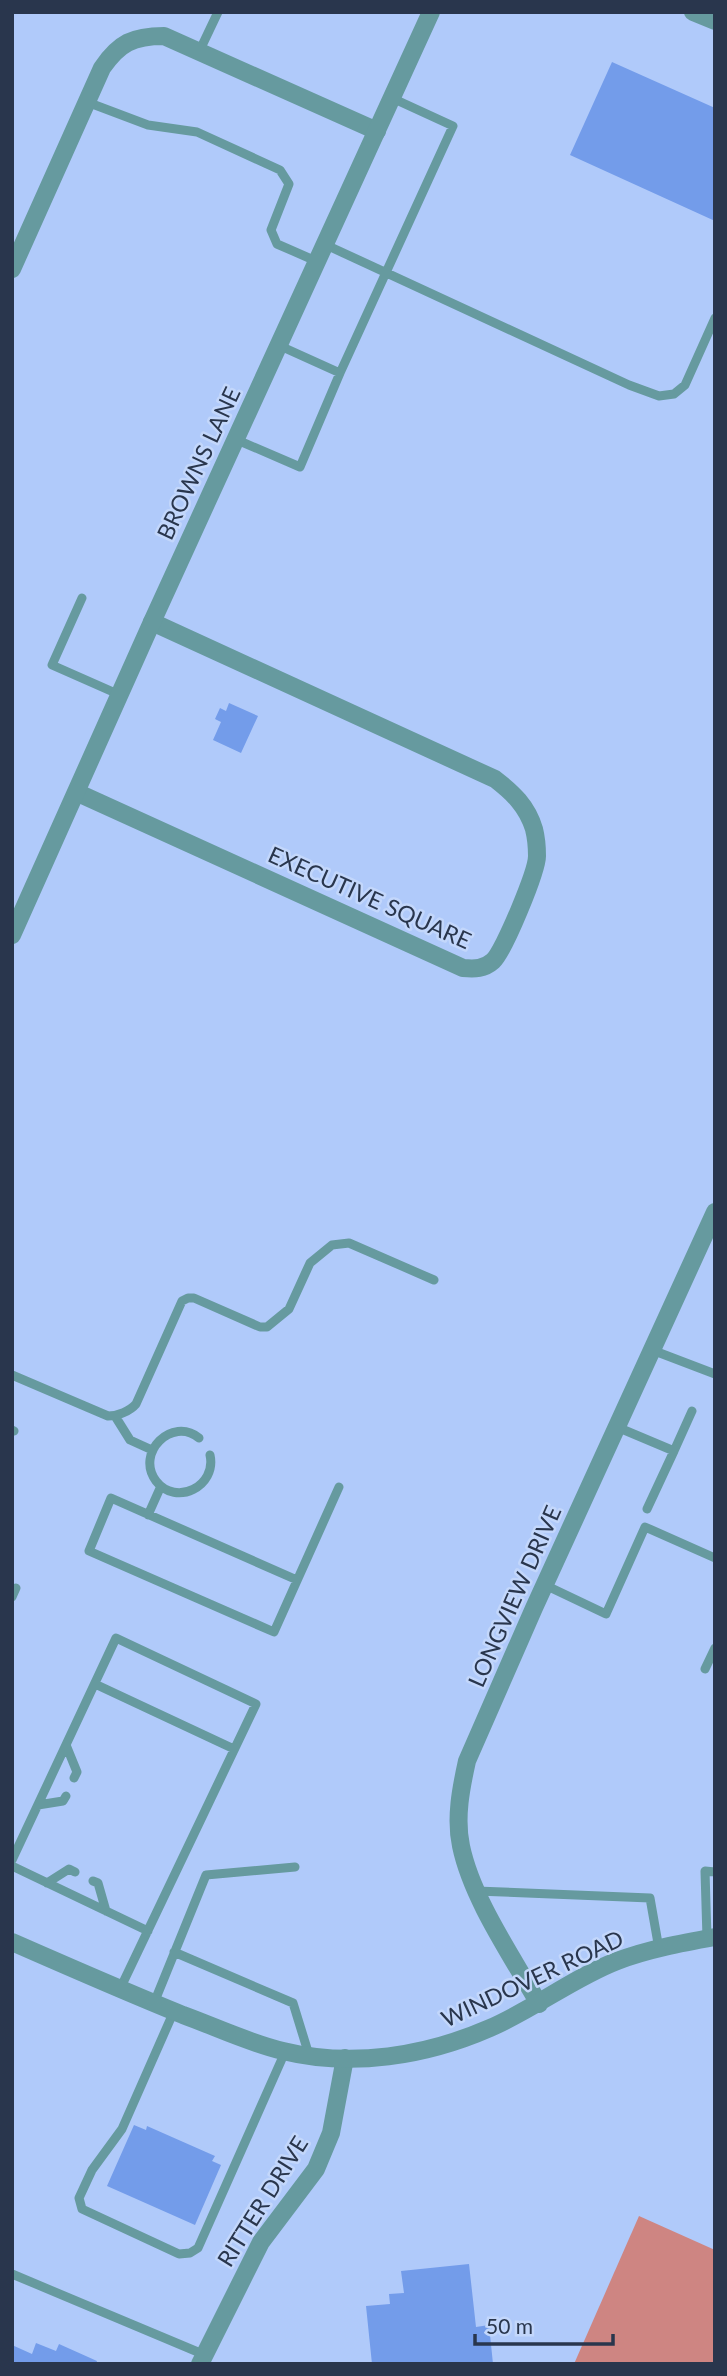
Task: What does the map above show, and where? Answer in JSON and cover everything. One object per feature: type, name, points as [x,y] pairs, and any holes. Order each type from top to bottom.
[{"type":"street","name":"BROWNS LANE","points":[[12,935],[431,12]]},
{"type":"street","points":[[694,12],[715,21]]},
{"type":"street","points":[[12,269],[102,68],[113,52],[131,40],[145,36],[164,36],[377,131]]},
{"type":"street","name":"EXECUTIVE SQUARE","points":[[78,793],[463,968],[481,968],[493,961],[516,916],[531,880],[537,856],[533,826],[525,807],[515,794],[495,779],[152,622]]},
{"type":"street","name":"LONGVIEW DRIVE","points":[[538,2004],[475,1891],[461,1845],[458,1821],[462,1779],[467,1761],[545,1584],[715,1212]]},
{"type":"street","name":"WINDOVER ROAD","points":[[12,1942],[120,1989],[261,2045],[309,2055],[370,2058],[430,2050],[491,2028],[617,1961],[659,1948],[711,1937]]},
{"type":"street","name":"RITTER DRIVE","points":[[202,2359],[261,2242],[316,2169],[331,2133],[345,2058]]},
{"type":"lane","points":[[200,52],[218,12]]},
{"type":"lane","points":[[235,439],[300,467],[453,126],[392,98]]},
{"type":"lane","points":[[87,102],[148,125],[197,132],[280,170],[289,184],[271,230],[277,244],[316,261]]},
{"type":"lane","points":[[324,244],[629,385],[659,396],[674,394],[685,385],[715,318]]},
{"type":"lane","points":[[278,345],[340,373]]},
{"type":"lane","points":[[82,598],[52,665],[120,695]]},
{"type":"lane","points":[[12,1375],[108,1416],[115,1416],[136,1404],[182,1301],[188,1298],[194,1298],[260,1327],[267,1327],[289,1309],[310,1263],[332,1245],[349,1243],[434,1280]]},
{"type":"lane","points":[[652,1350],[715,1374]]},
{"type":"lane","points":[[647,1509],[692,1411]]},
{"type":"lane","points":[[115,1416],[130,1440],[152,1450]]},
{"type":"lane","points":[[617,1427],[674,1451]]},
{"type":"lane","points":[[199,1438],[185,1432],[175,1432],[157,1442],[152,1450],[150,1470],[161,1486],[180,1493],[199,1487],[206,1480],[210,1471],[210,1455]]},
{"type":"lane","points":[[149,1515],[161,1486]]},
{"type":"lane","points":[[297,1580],[111,1498],[89,1551],[275,1632],[339,1487]]},
{"type":"lane","points":[[545,1584],[606,1615],[645,1527],[715,1558]]},
{"type":"lane","points":[[12,1860],[116,1638],[256,1704],[120,1989]]},
{"type":"lane","points":[[705,1669],[715,1647]]},
{"type":"lane","points":[[95,1684],[234,1749]]},
{"type":"lane","points":[[66,1745],[77,1772],[74,1778]]},
{"type":"lane","points":[[38,1805],[63,1801],[66,1796]]},
{"type":"lane","points":[[12,1866],[148,1931]]},
{"type":"lane","points":[[154,2003],[205,1875],[295,1867]]},
{"type":"lane","points":[[47,1883],[69,1869],[75,1872]]},
{"type":"lane","points":[[711,1937],[705,1871],[715,1872]]},
{"type":"lane","points":[[93,1881],[98,1883],[106,1911]]},
{"type":"lane","points":[[475,1891],[650,1898],[659,1948]]},
{"type":"lane","points":[[174,1952],[293,2003],[309,2055]]},
{"type":"lane","points":[[174,2011],[122,2129],[92,2170],[79,2197],[82,2209],[179,2254],[190,2253],[198,2248],[285,2052]]},
{"type":"lane","points":[[12,2274],[202,2359]]},
{"type":"shaded area","points":[[639,2216],[715,2250],[715,2364],[574,2364]]},
{"type":"building","points":[[612,62],[715,108],[715,221],[570,155]]},
{"type":"building","points":[[229,703],[258,716],[241,753],[213,740],[221,722],[215,719],[220,708],[226,711]]},
{"type":"building","points":[[134,2125],[146,2130],[147,2126],[215,2156],[212,2161],[221,2165],[195,2225],[107,2186]]},
{"type":"building","points":[[469,2264],[476,2327],[489,2325],[493,2364],[372,2364],[366,2306],[390,2304],[389,2294],[404,2293],[401,2271]]},
{"type":"building","points":[[36,2343],[56,2351],[59,2344],[97,2361],[96,2364],[12,2364],[12,2345],[32,2354]]}]
